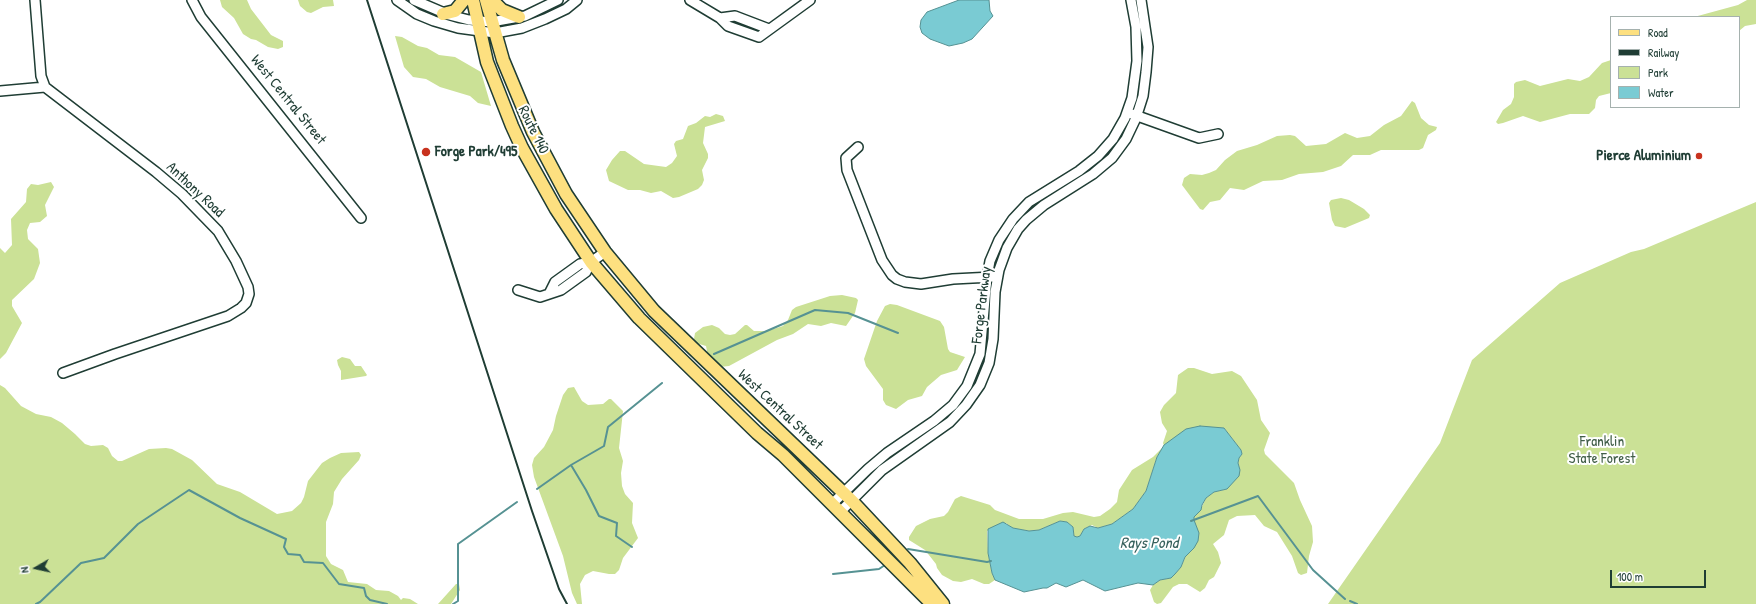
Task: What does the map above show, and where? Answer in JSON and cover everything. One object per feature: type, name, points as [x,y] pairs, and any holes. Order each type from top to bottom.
[{"type":"main road","points":[[443,14],[456,11],[464,0]]},
{"type":"main road","name":"Route 140","points":[[473,0],[487,62],[522,148],[556,209],[591,262]]},
{"type":"main road","name":"Route 140","points":[[486,0],[493,27],[518,100],[543,153],[566,194],[605,252]]},
{"type":"main road","points":[[492,0],[500,8],[519,17]]},
{"type":"main road","name":"West Central Street","points":[[605,252],[654,311],[847,497],[910,564],[943,604]]},
{"type":"main road","name":"West Central Street","points":[[591,262],[639,318],[836,508],[932,604]]},
{"type":"street","points":[[0,91],[45,87],[41,76],[36,0]]},
{"type":"street","name":"West Central Street","points":[[192,0],[201,17],[361,218]]},
{"type":"street","points":[[397,0],[417,14],[458,28],[479,26],[518,29],[545,19],[566,8],[577,0]]},
{"type":"street","points":[[414,0],[443,14],[479,26]]},
{"type":"street","points":[[493,27],[540,10],[558,0]]},
{"type":"street","points":[[690,0],[720,18],[728,26],[758,37],[810,0]]},
{"type":"street","name":"Forge Parkway","points":[[836,508],[887,452],[934,421],[960,396],[972,376],[980,354],[987,277],[990,261],[999,240],[1013,219],[1029,202],[1079,171],[1098,156],[1113,139],[1127,112],[1132,98],[1136,61],[1136,26],[1131,0]]},
{"type":"street","name":"Forge Parkway","points":[[847,497],[882,470],[950,422],[966,406],[980,384],[989,363],[993,339],[998,270],[1007,248],[1018,229],[1044,205],[1094,174],[1112,158],[1126,139],[1137,116],[1143,96],[1148,46],[1141,0]]},
{"type":"street","name":"Anthony Road","points":[[45,87],[156,172],[205,216],[222,237],[248,287],[249,294],[241,308],[228,316],[114,354],[64,373]]},
{"type":"street","points":[[1127,112],[1199,138],[1218,134]]},
{"type":"street","points":[[858,147],[846,158],[847,170],[882,260],[897,279],[905,282],[921,284],[987,277],[997,278]]},
{"type":"street","points":[[518,290],[540,297],[561,290],[586,272],[591,262],[605,252]]},
{"type":"green space","points":[[220,0],[247,0],[251,9],[271,35],[283,41],[283,47],[278,49],[268,47],[243,34],[234,18],[222,7]]},
{"type":"green space","points":[[298,0],[333,0],[334,6],[323,7],[311,13],[307,12],[300,6]]},
{"type":"green space","points":[[1747,0],[1756,0],[1756,24],[1745,26],[1740,30],[1740,16],[1698,16],[1738,5]]},
{"type":"green space","points":[[395,36],[402,37],[439,55],[455,57],[481,72],[491,106],[478,103],[470,96],[440,87],[426,79],[413,77],[404,67]]},
{"type":"green space","points":[[1610,60],[1610,93],[1599,96],[1596,100],[1595,108],[1589,114],[1570,114],[1540,122],[1523,116],[1503,123],[1498,124],[1496,122],[1503,110],[1511,104],[1514,97],[1514,84],[1516,82],[1525,80],[1540,86],[1568,79],[1580,81],[1589,77],[1602,63]]},
{"type":"green space","points":[[1412,101],[1415,103],[1421,118],[1429,125],[1437,127],[1436,130],[1428,135],[1423,148],[1419,150],[1381,150],[1370,155],[1353,155],[1341,166],[1323,172],[1299,174],[1282,180],[1263,181],[1244,190],[1230,188],[1220,200],[1210,202],[1203,210],[1200,209],[1182,185],[1184,178],[1190,174],[1202,175],[1216,170],[1225,160],[1237,151],[1257,145],[1277,136],[1295,136],[1306,146],[1326,144],[1345,133],[1357,138],[1370,136],[1384,125],[1401,116]]},
{"type":"green space","points":[[716,114],[723,116],[725,121],[705,127],[703,143],[708,154],[708,158],[702,170],[704,180],[698,189],[673,198],[661,191],[651,193],[640,190],[628,190],[609,181],[606,170],[620,151],[625,151],[644,164],[666,167],[672,163],[677,156],[674,144],[676,141],[683,139],[688,126],[696,123],[705,116],[710,117]]},
{"type":"green space","points":[[51,182],[54,187],[45,205],[47,216],[40,222],[30,223],[27,230],[28,239],[38,249],[40,263],[34,279],[12,300],[12,306],[22,323],[6,353],[0,359],[0,248],[5,253],[12,245],[11,219],[26,202],[27,189],[31,184],[38,185]]},
{"type":"green space","points":[[1341,198],[1349,200],[1364,209],[1370,215],[1369,218],[1345,228],[1335,226],[1332,220],[1329,203],[1331,200]]},
{"type":"green space","name":"Franklin State Forest","points":[[1756,202],[1756,604],[1328,604],[1440,443],[1472,360],[1560,283],[1631,252],[1644,249]]},
{"type":"green space","points":[[842,295],[856,298],[858,300],[855,313],[846,326],[831,323],[821,326],[808,324],[793,334],[777,340],[729,366],[720,367],[706,353],[706,346],[696,343],[694,339],[695,333],[703,327],[712,325],[719,328],[725,334],[730,335],[735,334],[745,325],[754,331],[767,331],[783,326],[788,320],[792,310],[796,307],[830,296]]},
{"type":"green space","points":[[890,304],[897,305],[940,321],[944,327],[948,349],[950,352],[965,357],[957,370],[941,375],[927,387],[922,396],[908,400],[896,409],[886,405],[883,400],[883,389],[866,366],[864,359],[877,321],[885,306]]},
{"type":"green space","points":[[342,357],[350,359],[355,366],[361,366],[367,375],[341,380],[341,371],[337,360]]},
{"type":"green space","points":[[1188,368],[1194,368],[1212,374],[1232,371],[1241,376],[1257,400],[1261,420],[1270,433],[1264,450],[1265,454],[1294,483],[1312,526],[1313,542],[1309,556],[1307,573],[1301,575],[1298,573],[1292,556],[1277,532],[1264,526],[1255,515],[1237,516],[1229,520],[1224,535],[1213,544],[1218,552],[1221,563],[1214,577],[1209,580],[1205,588],[1200,592],[1187,584],[1179,584],[1173,587],[1161,603],[1157,604],[1154,602],[1150,590],[1153,585],[1160,580],[1171,578],[1181,567],[1187,553],[1194,548],[1194,517],[1200,511],[1206,498],[1214,492],[1227,489],[1240,470],[1238,463],[1242,454],[1241,450],[1224,428],[1164,445],[1163,443],[1167,431],[1162,423],[1160,412],[1164,405],[1176,393],[1178,375]]},
{"type":"green space","points":[[0,385],[5,388],[21,406],[36,414],[51,417],[62,423],[85,444],[91,446],[103,445],[108,448],[112,456],[118,461],[122,461],[149,449],[172,449],[192,460],[217,484],[240,492],[277,514],[292,511],[301,503],[308,481],[322,463],[341,453],[359,452],[361,455],[359,460],[342,479],[334,492],[333,504],[326,522],[326,556],[331,564],[343,570],[348,582],[367,584],[376,590],[389,591],[398,596],[401,600],[403,598],[410,599],[418,604],[0,604]]},
{"type":"green space","points":[[574,387],[582,401],[588,405],[603,404],[611,399],[623,411],[619,448],[623,461],[621,473],[622,486],[625,494],[633,503],[632,523],[638,538],[623,558],[619,570],[615,574],[593,571],[585,575],[580,584],[582,604],[577,604],[572,593],[563,556],[534,477],[532,465],[534,458],[544,447],[553,430],[563,395],[568,388]]},
{"type":"green space","points":[[1163,447],[1157,457],[1146,491],[1133,509],[1112,524],[1098,528],[1092,525],[1084,529],[1080,536],[1077,537],[1074,536],[1073,527],[1067,522],[1060,521],[1039,530],[1029,531],[1012,528],[1006,523],[987,531],[988,553],[995,580],[989,584],[984,584],[972,579],[961,582],[953,581],[942,575],[936,564],[925,550],[909,540],[909,537],[916,526],[930,519],[944,516],[955,499],[961,496],[990,505],[995,510],[1019,519],[1043,519],[1063,513],[1073,512],[1094,517],[1100,516],[1117,502],[1119,490],[1132,470],[1153,457]]},
{"type":"green space","points":[[456,584],[459,584],[460,590],[451,604],[438,604]]},
{"type":"water","points":[[959,0],[989,0],[990,11],[993,16],[972,39],[963,43],[949,46],[930,39],[922,33],[920,27],[921,20],[927,12]]},
{"type":"water","name":"Rays Pond","points":[[1200,426],[1224,428],[1241,450],[1242,454],[1238,463],[1240,470],[1239,476],[1227,489],[1214,492],[1206,498],[1201,510],[1194,517],[1199,533],[1198,541],[1194,548],[1185,557],[1181,567],[1171,578],[1160,580],[1153,585],[1138,583],[1105,591],[1083,580],[1066,587],[1056,583],[1047,588],[1024,592],[995,580],[988,553],[988,529],[1003,522],[1013,528],[1029,531],[1039,530],[1060,521],[1067,522],[1073,527],[1074,536],[1077,537],[1080,536],[1084,529],[1090,526],[1098,528],[1112,524],[1133,509],[1146,491],[1157,457],[1164,445],[1186,429]]},
{"type":"waterway","points":[[714,354],[815,310],[848,313],[898,333]]},
{"type":"waterway","points":[[537,489],[571,465],[604,446],[608,427],[662,383]]},
{"type":"waterway","points":[[571,465],[599,516],[617,523],[616,536],[632,547]]},
{"type":"waterway","points":[[36,604],[40,602],[81,563],[104,558],[138,524],[189,490],[240,518],[286,539],[284,547],[288,554],[300,555],[304,562],[323,563],[339,584],[364,588],[366,596],[370,600],[387,604]]},
{"type":"waterway","points":[[1191,521],[1258,496],[1313,570],[1345,599]]},
{"type":"waterway","points":[[453,604],[458,601],[458,544],[517,502]]},
{"type":"waterway","points":[[908,549],[987,562],[991,561]]},
{"type":"waterway","points":[[833,574],[879,569],[885,565]]},
{"type":"waterway","points":[[1350,601],[1357,604]]},
{"type":"railway","points":[[367,0],[532,511],[559,589],[567,604]]},
{"type":"place","name":"Forge Park/495","points":[[426,152]]},
{"type":"place","name":"Pierce Aluminium","points":[[1699,156]]}]
